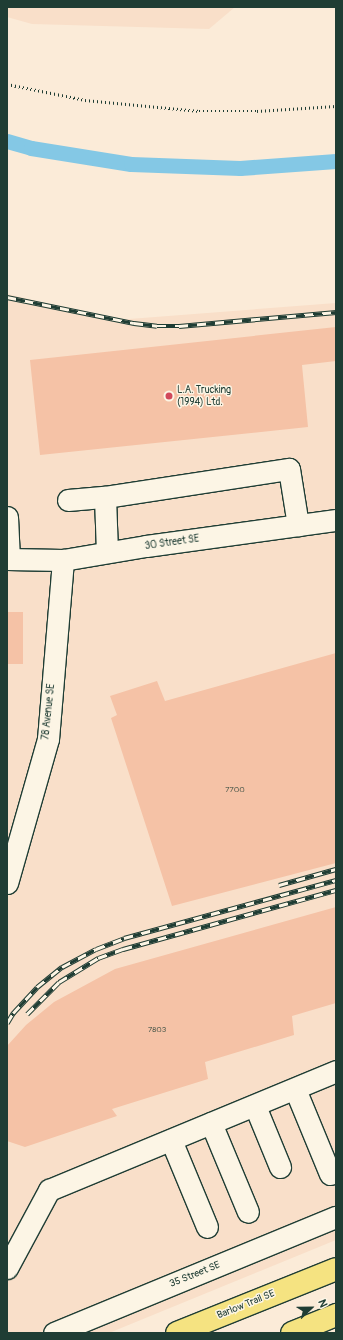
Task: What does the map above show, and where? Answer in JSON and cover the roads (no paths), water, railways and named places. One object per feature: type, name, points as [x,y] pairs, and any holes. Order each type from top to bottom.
[{"type":"main road","name":"Barlow Trail SE","points":[[178,1333],[336,1268]]},
{"type":"main road","points":[[292,1333],[336,1315]]},
{"type":"street","points":[[68,500],[105,497],[289,469],[298,525]]},
{"type":"street","points":[[105,497],[107,552]]},
{"type":"street","points":[[7,517],[8,559]]},
{"type":"street","name":"30 Street SE","points":[[8,559],[64,560],[107,552],[336,520]]},
{"type":"street","name":"78 Avenue SE","points":[[7,883],[48,739],[64,560]]},
{"type":"street","points":[[7,1268],[49,1190],[255,1106],[295,1088],[335,1076]]},
{"type":"street","points":[[295,1088],[330,1174]]},
{"type":"street","points":[[255,1106],[280,1166]]},
{"type":"street","points":[[211,1123],[248,1212]]},
{"type":"street","points":[[171,1140],[207,1227]]},
{"type":"street","name":"35 Street SE","points":[[54,1333],[336,1217]]},
{"type":"waterway","points":[[7,141],[31,148],[131,164],[240,168],[336,161]]},
{"type":"railway","points":[[7,297],[134,323],[157,326],[179,326],[336,312]]},
{"type":"railway","points":[[279,885],[336,869]]},
{"type":"railway","points":[[7,1023],[13,1013],[37,987],[62,967],[96,949],[124,938],[336,880]]},
{"type":"railway","points":[[27,1014],[59,982],[98,958],[123,949],[336,890]]},
{"type":"place","name":"L.A. Trucking (1994) Ltd.","points":[[169,396]]}]
